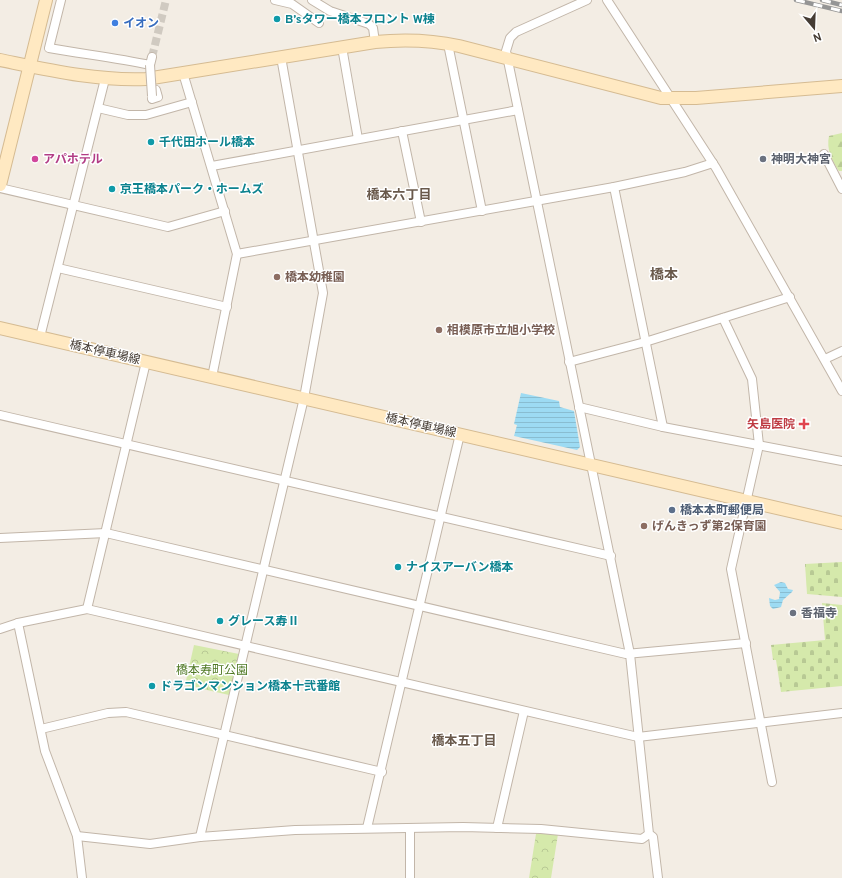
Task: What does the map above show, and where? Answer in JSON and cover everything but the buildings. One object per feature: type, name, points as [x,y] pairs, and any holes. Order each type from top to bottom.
[{"type":"main road","points":[[0,186],[30,66],[52,7]]},
{"type":"main road","points":[[0,60],[105,79],[146,79],[375,42],[410,39],[448,44],[643,94],[672,99],[702,98],[842,86]]},
{"type":"main road","name":"橋本停車場線","points":[[0,328],[842,523]]},
{"type":"street","points":[[61,0],[52,7],[49,48],[53,51],[87,56],[151,61],[155,94]]},
{"type":"street","points":[[275,0],[292,4],[319,23]]},
{"type":"street","points":[[312,0],[330,11],[370,24],[373,28],[375,42]]},
{"type":"street","points":[[586,0],[516,32],[510,38],[508,43],[507,58],[511,67],[536,201],[590,465],[611,556],[630,654],[649,834],[653,837],[658,878]]},
{"type":"street","points":[[607,0],[713,163],[842,391]]},
{"type":"street","points":[[448,44],[482,211]]},
{"type":"street","points":[[342,47],[358,139]]},
{"type":"street","points":[[200,837],[304,398],[323,293],[280,57]]},
{"type":"street","points":[[183,74],[212,166],[237,254],[212,377]]},
{"type":"street","points":[[40,337],[105,79]]},
{"type":"street","points":[[98,108],[128,116],[146,116],[192,102]]},
{"type":"street","points":[[212,166],[518,110]]},
{"type":"street","points":[[402,131],[420,222]]},
{"type":"street","points":[[824,154],[842,189]]},
{"type":"street","points":[[237,254],[614,187],[685,172],[713,163]]},
{"type":"street","points":[[0,186],[74,206],[168,227],[225,211]]},
{"type":"street","points":[[614,187],[662,427]]},
{"type":"street","points":[[58,268],[227,307]]},
{"type":"street","points":[[569,362],[646,342],[790,297]]},
{"type":"street","points":[[723,318],[751,377],[759,445],[731,569],[772,782]]},
{"type":"street","points":[[824,359],[842,351]]},
{"type":"street","points":[[87,609],[146,362]]},
{"type":"street","points":[[579,407],[662,427],[842,461]]},
{"type":"street","points":[[0,414],[611,556]]},
{"type":"street","points":[[367,828],[382,772],[460,434]]},
{"type":"street","points":[[0,538],[106,533],[630,654],[746,643]]},
{"type":"street","points":[[0,629],[18,623],[87,609],[638,737],[842,713]]},
{"type":"street","points":[[18,623],[45,751],[77,836],[82,878]]},
{"type":"street","points":[[497,828],[524,711]]},
{"type":"street","points":[[41,729],[108,713],[126,712],[382,772]]},
{"type":"street","points":[[77,836],[150,844],[200,837],[295,830],[367,828],[541,829],[642,838],[649,834]]},
{"type":"street","points":[[410,828],[410,878]]},
{"type":"green space","points":[[842,133],[842,171],[839,171],[830,155],[828,141],[829,136]]},
{"type":"green space","points":[[842,562],[842,597],[807,594],[805,564]]},
{"type":"green space","points":[[822,603],[842,605],[842,686],[781,692],[776,660],[773,660],[771,645],[825,640]]},
{"type":"green space","name":"橋本寿町公園","points":[[194,645],[239,654],[229,695],[185,685]]},
{"type":"green space","points":[[536,834],[558,834],[551,878],[529,878]]},
{"type":"water","points":[[521,393],[559,401],[560,407],[574,411],[580,447],[577,450],[514,436],[517,425],[514,424]]},
{"type":"water","points":[[781,582],[785,583],[788,589],[793,590],[783,600],[781,607],[773,609],[770,606],[769,598],[775,600],[779,599],[780,592],[774,585]]},
{"type":"tunnel","points":[[152,57],[166,0]]},
{"type":"railway","points":[[796,0],[842,11]]},
{"type":"railway","points":[[822,0],[842,5]]},
{"type":"place","name":"B’sタワー橋本フロント W棟","points":[[277,19]]},
{"type":"place","name":"イオン","points":[[115,23]]},
{"type":"place","name":"千代田ホール橋本","points":[[151,142]]},
{"type":"place","name":"アパホテル","points":[[35,159]]},
{"type":"place","name":"神明大神宮","points":[[763,159]]},
{"type":"place","name":"京王橋本パーク・ホームズ","points":[[112,189]]},
{"type":"place","name":"橋本幼稚園","points":[[277,277]]},
{"type":"place","name":"相模原市立旭小学校","points":[[439,330]]},
{"type":"place","name":"矢島医院","points":[[804,424]]},
{"type":"place","name":"橋本本町郵便局","points":[[672,510]]},
{"type":"place","name":"げんきっず第2保育園","points":[[644,526]]},
{"type":"place","name":"ナイスアーバン橋本","points":[[398,567]]},
{"type":"place","name":"香福寺","points":[[793,613]]},
{"type":"place","name":"グレース寿Ⅱ","points":[[220,621]]},
{"type":"place","name":"ドラゴンマンション橋本十弐番館","points":[[152,686]]},
{"type":"district","name":"橋本六丁目","points":[[399,194]]},
{"type":"district","name":"橋本","points":[[664,274]]},
{"type":"district","name":"橋本五丁目","points":[[464,740]]}]
